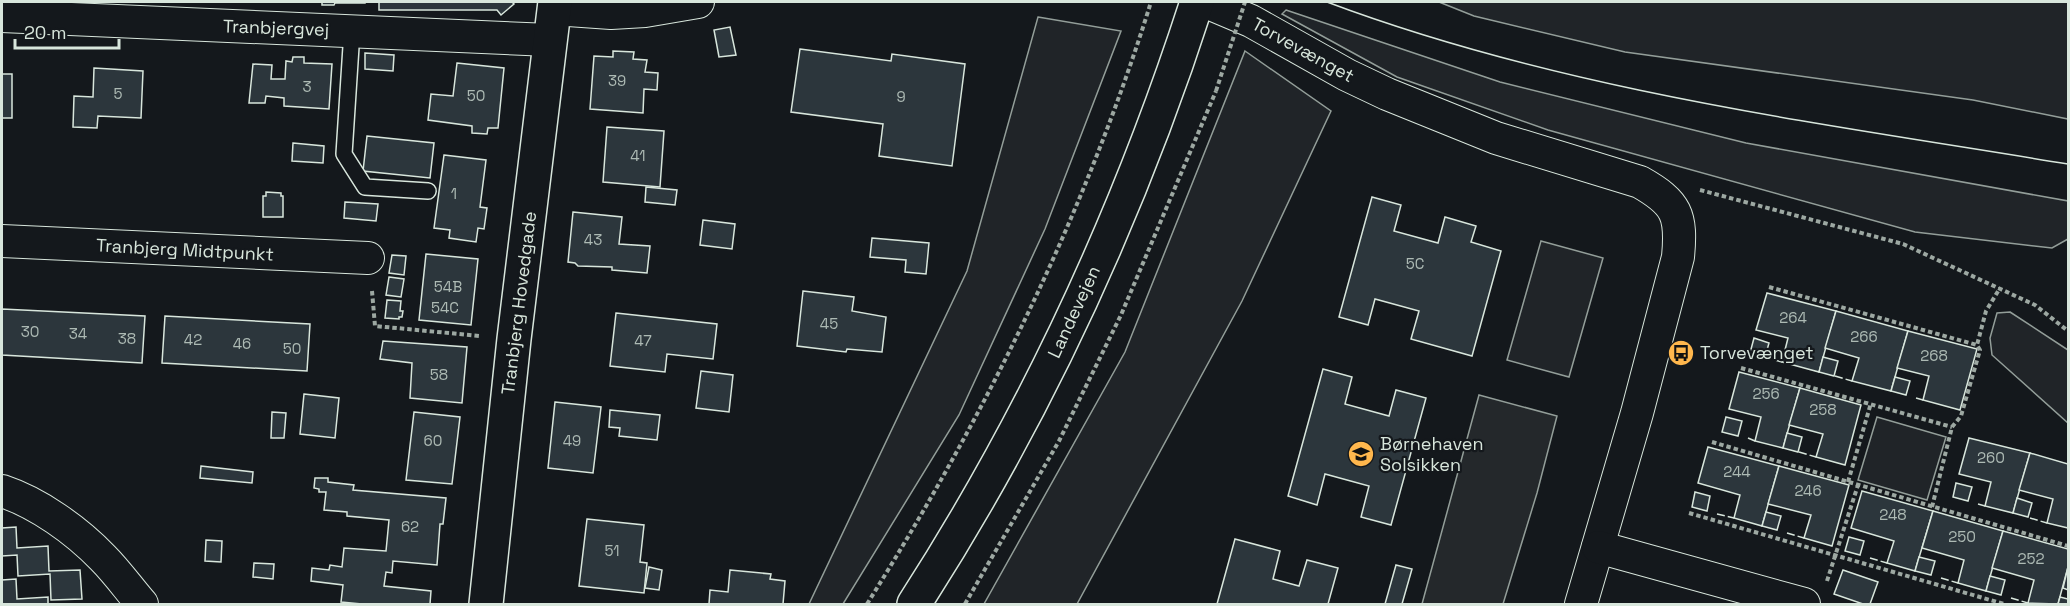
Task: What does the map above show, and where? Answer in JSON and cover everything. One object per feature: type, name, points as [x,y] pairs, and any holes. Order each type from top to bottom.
[{"type":"main road","name":"Landevejen","points":[[915,604],[958,537],[1028,410],[1081,299],[1133,179],[1197,2]]},
{"type":"main road","name":"Tranbjerg Hovedgade","points":[[486,604],[514,339],[553,17]]},
{"type":"street","points":[[553,17],[645,11],[698,2]]},
{"type":"street","name":"Torvevænget","points":[[1206,2],[1251,21],[1347,75],[1387,94],[1496,138],[1640,182],[1658,193],[1673,208]]},
{"type":"street","name":"Tranbjergvej","points":[[2,16],[352,31],[553,17]]},
{"type":"street","points":[[1581,604],[1637,412],[1678,257],[1680,231],[1673,208]]},
{"type":"street","name":"Tranbjerg Midtpunkt","points":[[2,241],[369,258]]},
{"type":"street","points":[[2,491],[38,508],[68,528],[102,557],[142,604]]},
{"type":"street","points":[[1598,547],[1815,595]]},
{"type":"lane","points":[[352,31],[344,154],[365,187],[428,191]]},
{"type":"path","points":[[867,604],[917,525],[1038,291],[1095,163],[1151,2]]},
{"type":"path","points":[[965,604],[1059,441],[1121,315],[1216,91],[1245,2]]},
{"type":"path","points":[[1673,208],[1691,187],[1903,244],[2035,305],[2068,332]]},
{"type":"path","points":[[369,258],[375,326],[514,339]]},
{"type":"path","points":[[1769,288],[1977,345],[1980,350],[1961,416],[1952,427],[1932,507]]},
{"type":"path","points":[[1977,345],[1986,312],[2000,288]]},
{"type":"path","points":[[1741,368],[1952,427]]},
{"type":"path","points":[[1848,482],[1871,404]]},
{"type":"path","points":[[1712,442],[2068,546]]},
{"type":"path","points":[[1815,595],[1836,556],[1858,485]]},
{"type":"path","points":[[1689,513],[1989,602],[2004,604]]},
{"type":"shaded area","points":[[1439,2],[2068,2],[2068,119],[1973,100],[1625,52],[1474,16]]},
{"type":"shaded area","points":[[1286,10],[1500,82],[1746,143],[2068,201],[2068,239],[2052,248],[1915,232],[1548,130],[1397,77],[1282,14]]},
{"type":"shaded area","points":[[1038,17],[1121,31],[1045,229],[959,415],[843,604],[809,604],[967,271]]},
{"type":"shaded area","points":[[1245,51],[1331,111],[1242,301],[1077,604],[984,604],[1125,352]]},
{"type":"shaded area","points":[[1541,241],[1603,258],[1569,377],[1507,360]]},
{"type":"shaded area","points":[[2010,312],[2068,350],[2068,423],[1992,355],[1990,338],[1997,313]]},
{"type":"shaded area","points":[[1479,395],[1557,416],[1537,493],[1503,604],[1422,604]]},
{"type":"shaded area","points":[[1877,417],[1946,437],[1927,500],[1858,480]]},
{"type":"building","points":[[322,2],[365,2],[365,3],[322,5]]},
{"type":"building","points":[[379,2],[512,2],[514,4],[501,15],[497,10],[379,10]]},
{"type":"building","points":[[730,27],[736,55],[719,57],[714,30]]},
{"type":"building","points":[[800,49],[891,61],[892,54],[965,64],[952,166],[879,156],[883,124],[791,112]]},
{"type":"building","points":[[613,51],[634,52],[633,59],[647,60],[645,72],[658,73],[657,90],[644,89],[643,113],[590,109],[594,56],[613,57]]},
{"type":"building","points":[[365,53],[394,55],[393,71],[365,69]]},
{"type":"building","points":[[293,57],[304,57],[304,63],[332,64],[329,109],[284,106],[284,98],[266,96],[265,103],[249,103],[253,64],[272,65],[271,79],[285,79],[286,61],[292,62]]},
{"type":"building","points":[[457,63],[504,68],[498,128],[488,128],[487,134],[472,133],[472,126],[428,120],[431,94],[453,96]]},
{"type":"building","points":[[94,68],[143,71],[141,118],[98,116],[97,128],[73,127],[74,96],[93,97]]},
{"type":"building","points":[[2,74],[12,74],[12,118],[2,118]]},
{"type":"building","points":[[607,127],[664,131],[660,187],[603,182]]},
{"type":"building","points":[[367,136],[434,143],[430,178],[363,171]]},
{"type":"building","points":[[293,143],[324,146],[323,163],[292,161]]},
{"type":"building","points":[[444,155],[486,160],[480,207],[487,208],[484,229],[478,228],[476,242],[449,238],[450,230],[434,228]]},
{"type":"building","points":[[646,187],[677,190],[675,205],[645,202]]},
{"type":"building","points":[[266,192],[281,193],[283,217],[263,217],[263,196],[266,196]]},
{"type":"building","points":[[1372,197],[1401,205],[1394,231],[1438,243],[1445,217],[1476,226],[1471,242],[1501,251],[1472,356],[1411,339],[1419,311],[1375,299],[1368,325],[1339,317]]},
{"type":"building","points":[[345,202],[378,204],[376,221],[344,218]]},
{"type":"building","points":[[573,212],[622,217],[619,244],[650,246],[647,273],[612,270],[612,267],[578,266],[568,262]]},
{"type":"building","points":[[703,220],[735,224],[732,249],[700,245]]},
{"type":"building","points":[[872,238],[929,243],[926,274],[905,272],[906,260],[870,257]]},
{"type":"building","points":[[426,254],[478,259],[471,325],[419,320]]},
{"type":"building","points":[[392,255],[406,256],[404,275],[389,273]]},
{"type":"building","points":[[389,277],[404,279],[401,297],[386,295]]},
{"type":"building","points":[[803,291],[854,297],[852,311],[886,317],[882,352],[847,349],[846,352],[797,346]]},
{"type":"building","points":[[1767,293],[1836,311],[1819,372],[1782,362],[1788,338],[1756,330]]},
{"type":"building","points":[[387,300],[401,301],[402,317],[399,319],[385,318]]},
{"type":"building","points":[[2,309],[145,316],[142,363],[2,355]]},
{"type":"building","points":[[1836,311],[1908,331],[1891,391],[1852,381],[1859,358],[1825,348]]},
{"type":"building","points":[[616,313],[717,324],[713,359],[667,354],[665,372],[610,366]]},
{"type":"building","points":[[165,316],[310,324],[307,371],[162,363]]},
{"type":"building","points":[[1908,331],[1977,349],[1960,410],[1923,400],[1929,376],[1897,368]]},
{"type":"building","points":[[1754,338],[1769,343],[1765,357],[1750,353]]},
{"type":"building","points":[[383,341],[467,347],[462,403],[410,398],[412,363],[380,359]]},
{"type":"building","points":[[1823,357],[1838,361],[1834,376],[1819,372]]},
{"type":"building","points":[[1323,369],[1352,377],[1345,404],[1389,416],[1396,390],[1426,398],[1391,525],[1361,517],[1369,486],[1325,474],[1317,505],[1288,496]]},
{"type":"building","points":[[701,371],[733,375],[729,412],[696,408]]},
{"type":"building","points":[[1739,372],[1800,388],[1783,448],[1755,441],[1761,417],[1729,409]]},
{"type":"building","points":[[1895,377],[1910,381],[1906,395],[1891,391]]},
{"type":"building","points":[[1800,388],[1861,405],[1845,465],[1816,457],[1823,434],[1789,425]]},
{"type":"building","points":[[304,394],[339,398],[335,438],[300,434]]},
{"type":"building","points":[[555,402],[601,407],[593,473],[548,468]]},
{"type":"building","points":[[610,410],[660,415],[657,440],[619,436],[620,428],[609,427]]},
{"type":"building","points":[[272,412],[286,413],[284,438],[271,438]]},
{"type":"building","points":[[414,412],[460,417],[452,484],[406,480]]},
{"type":"building","points":[[1726,417],[1742,421],[1738,436],[1722,432]]},
{"type":"building","points":[[1787,433],[1802,437],[1798,452],[1783,448]]},
{"type":"building","points":[[1969,438],[2030,453],[2013,513],[1985,506],[1991,482],[1959,474]]},
{"type":"building","points":[[1708,447],[1779,466],[1762,526],[1734,518],[1740,495],[1698,483]]},
{"type":"building","points":[[2030,453],[2068,464],[2068,528],[2047,523],[2053,499],[2019,490]]},
{"type":"building","points":[[201,466],[253,472],[252,483],[200,478]]},
{"type":"building","points":[[1779,466],[1849,485],[1832,546],[1804,538],[1811,515],[1768,504]]},
{"type":"building","points":[[315,478],[328,478],[328,482],[354,485],[353,490],[446,498],[443,524],[440,524],[437,565],[393,561],[392,573],[386,572],[384,586],[431,591],[430,604],[341,602],[343,585],[311,581],[312,568],[329,570],[330,565],[342,567],[344,548],[386,551],[389,520],[347,516],[347,512],[324,510],[326,492],[319,492],[319,489],[314,488]]},
{"type":"building","points":[[1956,483],[1972,487],[1968,501],[1953,497]]},
{"type":"building","points":[[1862,491],[1933,511],[1915,571],[1887,563],[1894,541],[1851,528]]},
{"type":"building","points":[[1695,492],[1710,496],[1707,511],[1692,507]]},
{"type":"building","points":[[2017,498],[2032,503],[2028,517],[2013,513]]},
{"type":"building","points":[[1933,511],[2003,531],[1986,591],[1958,583],[1964,560],[1922,548]]},
{"type":"building","points":[[1766,512],[1781,516],[1777,530],[1762,526]]},
{"type":"building","points":[[587,519],[644,525],[640,562],[647,563],[644,593],[579,586]]},
{"type":"building","points":[[16,527],[17,548],[48,546],[49,571],[80,570],[82,599],[51,600],[50,574],[18,576],[17,555],[2,556],[2,528]]},
{"type":"building","points":[[2003,531],[2068,549],[2068,567],[2058,604],[2028,603],[2034,580],[1992,568]]},
{"type":"building","points":[[1849,537],[1864,541],[1860,555],[1845,551]]},
{"type":"building","points":[[1235,539],[1280,551],[1273,579],[1299,586],[1307,560],[1338,568],[1328,604],[1217,604]]},
{"type":"building","points":[[206,540],[222,541],[221,562],[205,561]]},
{"type":"building","points":[[1919,557],[1935,561],[1931,575],[1915,571]]},
{"type":"building","points":[[254,563],[274,564],[273,579],[253,577]]},
{"type":"building","points":[[1396,565],[1412,569],[1402,604],[1385,604]]},
{"type":"building","points":[[649,567],[662,570],[659,590],[645,588]]},
{"type":"building","points":[[2068,567],[2068,590],[2063,588]]},
{"type":"building","points":[[730,570],[771,574],[770,579],[785,581],[783,604],[709,604],[710,590],[728,592]]},
{"type":"building","points":[[1843,570],[1878,582],[1870,604],[1863,604],[1834,594]]},
{"type":"building","points":[[1990,576],[2005,580],[2001,595],[1986,591]]},
{"type":"building","points":[[16,579],[17,599],[48,597],[48,604],[2,604],[2,580]]},
{"type":"building","points":[[2060,597],[2068,599],[2068,604],[2058,604]]},
{"type":"tram line","points":[[1327,2],[1417,33],[1600,82],[1787,118],[2068,164]]},
{"type":"fence","points":[[1775,360],[1782,362]]},
{"type":"fence","points":[[1835,376],[1852,381]]},
{"type":"fence","points":[[1916,398],[1923,400]]},
{"type":"fence","points":[[1748,438],[1755,441]]},
{"type":"fence","points":[[1799,452],[1816,457]]},
{"type":"fence","points":[[1978,504],[1985,506]]},
{"type":"fence","points":[[1717,514],[1734,518]]},
{"type":"fence","points":[[2030,518],[2047,523]]},
{"type":"fence","points":[[1787,533],[1804,538]]},
{"type":"fence","points":[[1870,558],[1887,563]]},
{"type":"fence","points":[[1941,578],[1958,583]]},
{"type":"fence","points":[[2011,598],[2028,603]]},
{"type":"place","name":"Torvevænget","points":[[1681,353]]},
{"type":"place","name":"Børnehaven Solsikken","points":[[1361,454]]}]
